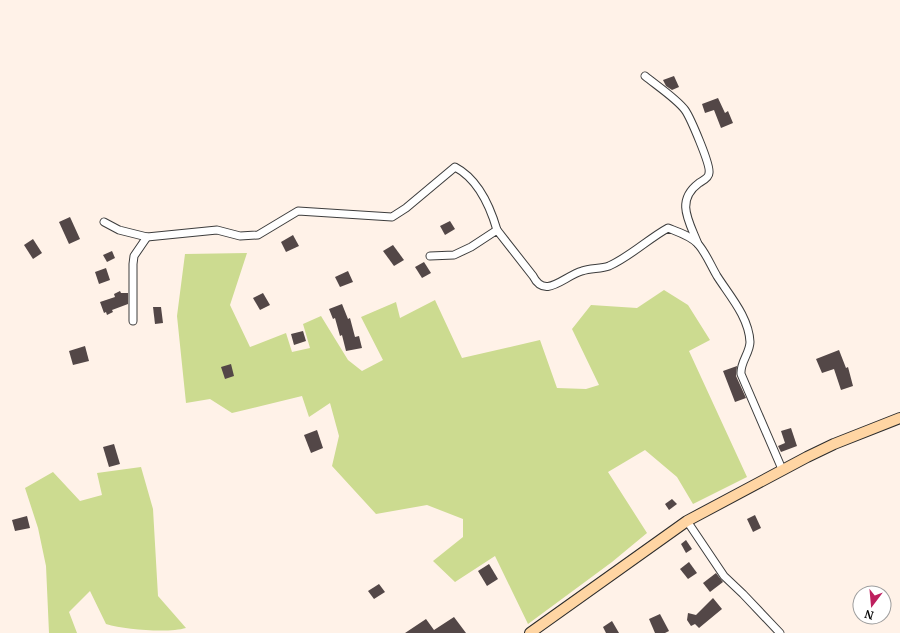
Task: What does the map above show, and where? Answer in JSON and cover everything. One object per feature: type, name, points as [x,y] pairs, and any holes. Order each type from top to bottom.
[{"type":"main road","points":[[530,633],[687,521],[782,469],[834,444],[900,418]]},
{"type":"street","points":[[645,76],[685,110],[697,135],[709,173],[707,177],[690,190],[686,200],[685,211],[698,244],[718,278],[732,296],[745,321],[750,341],[740,367],[741,374],[782,469]]},
{"type":"street","points":[[104,222],[119,230],[147,237],[217,230],[240,236],[258,235],[298,211],[392,217],[406,208],[455,167],[469,176],[491,209],[497,230],[537,283],[542,287],[549,287],[582,271],[607,266],[628,256],[668,228],[687,236],[698,244]]},
{"type":"street","points":[[430,256],[454,255],[471,247],[497,230]]},
{"type":"street","points":[[133,320],[134,256],[147,237]]},
{"type":"street","points":[[687,521],[724,576],[780,633]]},
{"type":"green space","points":[[247,253],[230,305],[250,347],[286,333],[292,352],[310,348],[303,324],[321,316],[348,360],[362,371],[383,360],[361,317],[396,302],[400,318],[435,300],[462,358],[540,340],[557,388],[586,389],[599,385],[572,329],[591,305],[637,308],[664,290],[688,305],[710,340],[689,351],[747,477],[693,504],[677,477],[645,450],[608,472],[647,533],[612,562],[528,624],[495,556],[455,582],[433,561],[463,537],[463,519],[427,505],[376,514],[332,466],[339,436],[330,403],[309,417],[302,396],[232,413],[210,399],[186,403],[177,316],[185,254]]},
{"type":"green space","points":[[141,467],[153,509],[158,596],[186,628],[179,630],[147,630],[125,628],[106,624],[90,591],[69,612],[77,633],[49,633],[46,566],[38,528],[25,488],[53,472],[80,501],[102,495],[97,473]]},
{"type":"building","points":[[674,76],[679,87],[672,90],[666,86],[663,80]]},
{"type":"building","points":[[718,98],[725,113],[728,111],[733,123],[721,128],[714,110],[705,113],[702,104]]},
{"type":"building","points":[[70,217],[80,239],[69,244],[59,222]]},
{"type":"building","points":[[450,221],[455,229],[445,235],[440,226]]},
{"type":"building","points":[[293,235],[299,246],[286,252],[281,242]]},
{"type":"building","points":[[33,239],[42,253],[33,259],[24,245]]},
{"type":"building","points":[[393,245],[404,260],[394,266],[383,251]]},
{"type":"building","points":[[112,251],[115,258],[107,262],[103,255]]},
{"type":"building","points":[[424,262],[431,273],[422,278],[415,267]]},
{"type":"building","points":[[106,268],[110,280],[99,284],[95,272]]},
{"type":"building","points":[[348,271],[353,282],[340,287],[335,277]]},
{"type":"building","points":[[120,291],[121,293],[128,293],[128,304],[112,310],[113,312],[107,315],[106,312],[104,313],[100,302],[115,297],[114,294]]},
{"type":"building","points":[[263,293],[270,305],[260,310],[253,298]]},
{"type":"building","points":[[342,304],[348,319],[350,318],[355,337],[359,336],[362,348],[346,351],[342,335],[340,336],[335,318],[333,319],[329,309]]},
{"type":"building","points":[[153,307],[161,307],[163,323],[155,324]]},
{"type":"building","points":[[303,331],[306,341],[294,345],[291,334]]},
{"type":"building","points":[[85,346],[89,361],[73,365],[69,351]]},
{"type":"building","points":[[839,350],[846,368],[848,367],[853,386],[841,390],[834,369],[822,373],[816,359]]},
{"type":"building","points":[[231,364],[234,376],[225,379],[221,367]]},
{"type":"building","points":[[737,366],[736,376],[746,398],[735,402],[723,371]]},
{"type":"building","points":[[791,428],[797,446],[781,452],[778,446],[785,443],[781,431]]},
{"type":"building","points":[[317,430],[323,448],[311,453],[304,435]]},
{"type":"building","points":[[114,444],[120,464],[109,467],[103,447]]},
{"type":"building","points":[[672,499],[677,504],[669,510],[665,504]]},
{"type":"building","points":[[755,515],[761,528],[753,532],[747,519]]},
{"type":"building","points":[[27,516],[30,528],[15,531],[12,520]]},
{"type":"building","points":[[686,540],[692,549],[686,553],[681,544]]},
{"type":"building","points":[[689,562],[697,573],[688,579],[680,569]]},
{"type":"building","points":[[489,564],[498,579],[487,586],[478,571]]},
{"type":"building","points":[[716,573],[723,582],[710,592],[703,583]]},
{"type":"building","points":[[379,584],[385,592],[374,599],[368,591]]},
{"type":"building","points":[[713,598],[722,609],[699,628],[695,624],[691,626],[687,620],[688,613],[696,615]]},
{"type":"building","points":[[660,614],[669,631],[665,633],[655,633],[649,619]]},
{"type":"building","points":[[454,617],[466,633],[405,633],[426,619],[434,630]]},
{"type":"building","points":[[612,621],[619,633],[606,633],[603,627]]}]
